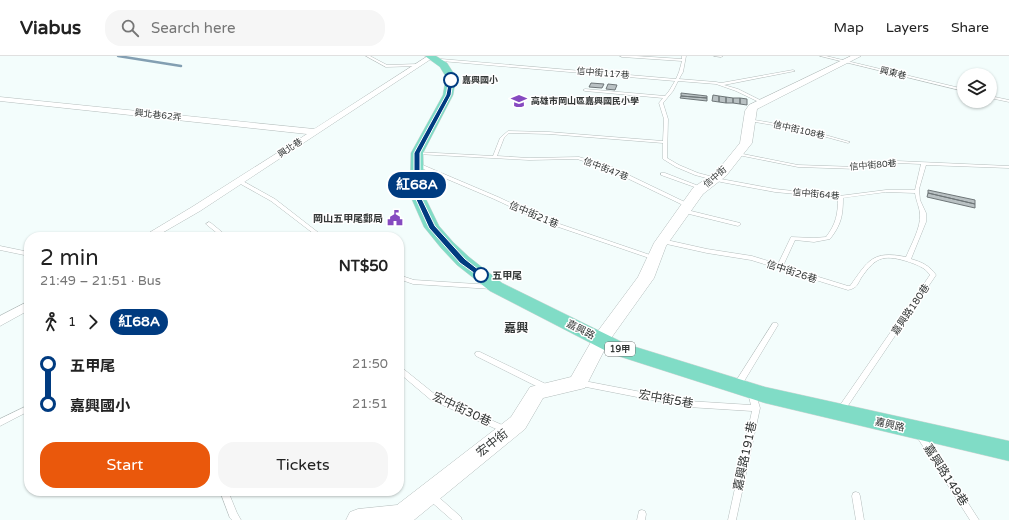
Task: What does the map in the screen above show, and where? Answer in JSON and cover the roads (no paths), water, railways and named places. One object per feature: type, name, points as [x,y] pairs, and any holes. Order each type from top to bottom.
[{"type":"main road","name":"嘉興路","points":[[438,59],[451,77],[448,95],[417,158],[417,195],[432,227],[463,261],[496,287],[619,349],[748,396],[839,412],[1009,451]]},
{"type":"street","name":"信中街","points":[[601,339],[646,278],[662,241],[685,208],[702,188],[722,173],[738,154],[748,137],[750,111],[761,102],[857,56]]},
{"type":"street","name":"興北巷","points":[[156,232],[196,209],[418,65],[438,59]]},
{"type":"street","name":"興北巷62弄","points":[[0,99],[315,132]]},
{"type":"street","points":[[0,322],[24,308]]},
{"type":"street","points":[[578,383],[601,339]]},
{"type":"street","name":"宏中街","points":[[358,520],[402,515],[518,423],[537,392],[578,383]]},
{"type":"lane","points":[[368,56],[386,66],[418,65]]},
{"type":"lane","points":[[495,156],[502,138],[508,132],[665,142],[666,119],[662,103],[681,72],[684,58],[622,56]]},
{"type":"lane","points":[[716,56],[721,56]]},
{"type":"lane","name":"興東巷","points":[[822,56],[957,88]]},
{"type":"lane","name":"信中街117巷","points":[[438,59],[677,78],[720,84],[737,90],[761,102]]},
{"type":"lane","points":[[720,84],[793,71]]},
{"type":"lane","points":[[585,90],[666,97]]},
{"type":"lane","points":[[997,98],[1009,101]]},
{"type":"lane","name":"信中街108巷","points":[[749,120],[797,128],[848,142]]},
{"type":"lane","name":"信中街64巷","points":[[665,142],[665,158],[667,160],[686,170],[714,179],[810,195],[840,197],[876,192],[918,192]]},
{"type":"lane","name":"信中街80巷","points":[[738,154],[798,166],[857,168],[897,162],[1009,168]]},
{"type":"lane","name":"信中街47巷","points":[[417,158],[495,156],[529,159],[577,158],[610,168],[685,208],[738,224]]},
{"type":"lane","name":"信中街21巷","points":[[417,158],[543,220],[654,258]]},
{"type":"lane","points":[[908,260],[923,222],[923,213],[918,200],[918,192],[924,164]]},
{"type":"lane","points":[[663,174],[702,188]]},
{"type":"lane","points":[[238,181],[273,200],[315,232]]},
{"type":"lane","points":[[779,267],[793,238],[814,240],[828,238],[837,227],[840,217],[840,197]]},
{"type":"lane","points":[[209,224],[219,232]]},
{"type":"lane","name":"信中街26巷","points":[[662,241],[707,251],[752,258],[848,288],[852,287],[877,258],[884,256],[908,260]]},
{"type":"lane","points":[[0,248],[24,253]]},
{"type":"lane","name":"嘉興路180巷","points":[[839,412],[933,275],[932,271],[924,265],[908,260]]},
{"type":"lane","points":[[404,279],[413,282],[496,287]]},
{"type":"lane","points":[[748,396],[775,325]]},
{"type":"lane","points":[[478,354],[550,389]]},
{"type":"lane","name":"宏中街30巷","points":[[404,373],[434,398],[508,431]]},
{"type":"lane","name":"宏中街5巷","points":[[578,383],[688,404],[748,396]]},
{"type":"lane","name":"嘉興路191巷","points":[[732,520],[748,396]]},
{"type":"lane","points":[[0,423],[24,411]]},
{"type":"lane","name":"嘉興路149巷","points":[[917,430],[975,520]]},
{"type":"lane","points":[[428,494],[458,520]]},
{"type":"lane","points":[[226,496],[233,515],[237,520]]},
{"type":"lane","points":[[856,496],[860,520]]},
{"type":"waterway","points":[[118,56],[181,66]]},
{"type":"place","name":"嘉興國小","points":[[451,80]]},
{"type":"place","name":"高雄市岡山區嘉興國民小學","points":[[519,101]]},
{"type":"place","name":"岡山五甲尾郵局","points":[[395,218]]},
{"type":"place","name":"五甲尾","points":[[481,275]]},
{"type":"district","name":"嘉興","points":[[516,328]]}]
